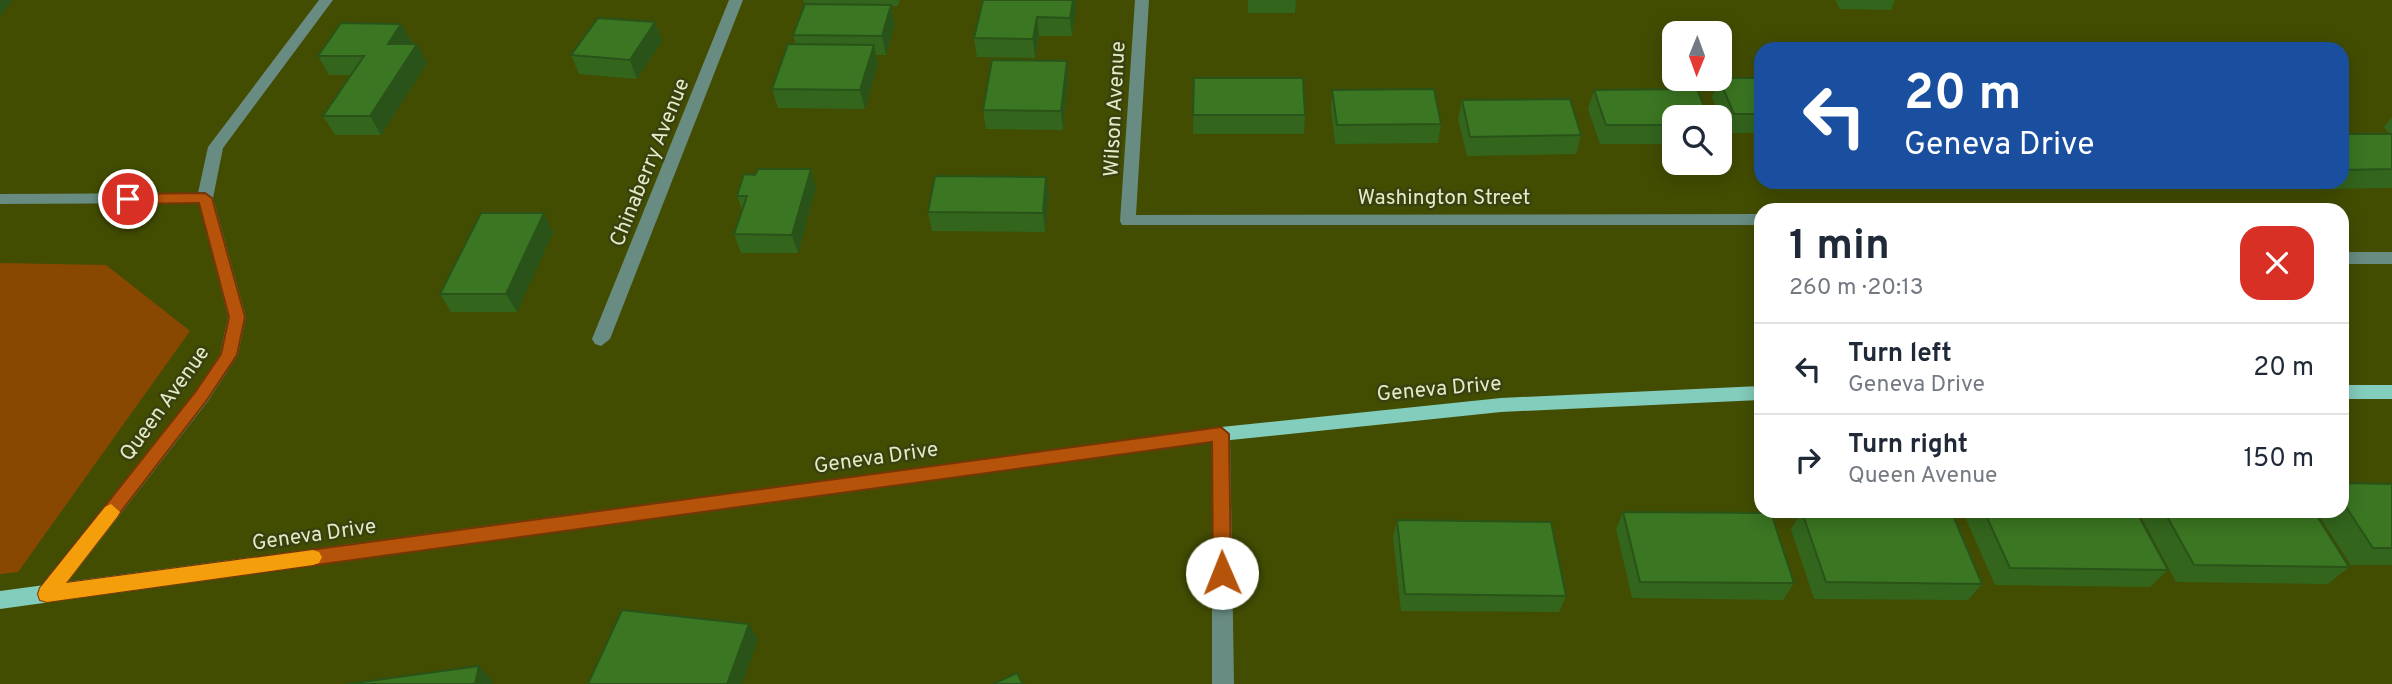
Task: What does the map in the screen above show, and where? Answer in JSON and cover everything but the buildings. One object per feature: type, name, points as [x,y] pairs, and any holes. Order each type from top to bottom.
[{"type":"main road","points":[[2349,392],[2392,392]]},
{"type":"main road","name":"Geneva Drive","points":[[0,600],[1221,434],[1501,405],[1754,393]]},
{"type":"street","name":"Queen Avenue","points":[[47,594],[202,396],[229,355],[237,317],[205,198],[216,146],[326,0]]},
{"type":"street","name":"Chinaberry Avenue","points":[[601,339],[736,0]]},
{"type":"street","name":"Wilson Avenue","points":[[1128,221],[1142,0]]},
{"type":"street","points":[[0,199],[205,198]]},
{"type":"street","name":"Washington Street","points":[[1128,221],[1754,220]]},
{"type":"street","points":[[2349,258],[2392,258]]},
{"type":"street","points":[[1221,434],[1223,684]]},
{"type":"shaded area","points":[[0,263],[106,265],[190,331],[18,572],[0,574]]},
{"type":"slow traffic","points":[[111,512],[47,594],[313,557]]},
{"type":"route","points":[[128,199],[205,198],[237,317],[229,355],[202,396],[47,594],[1221,434],[1222,573]]}]
